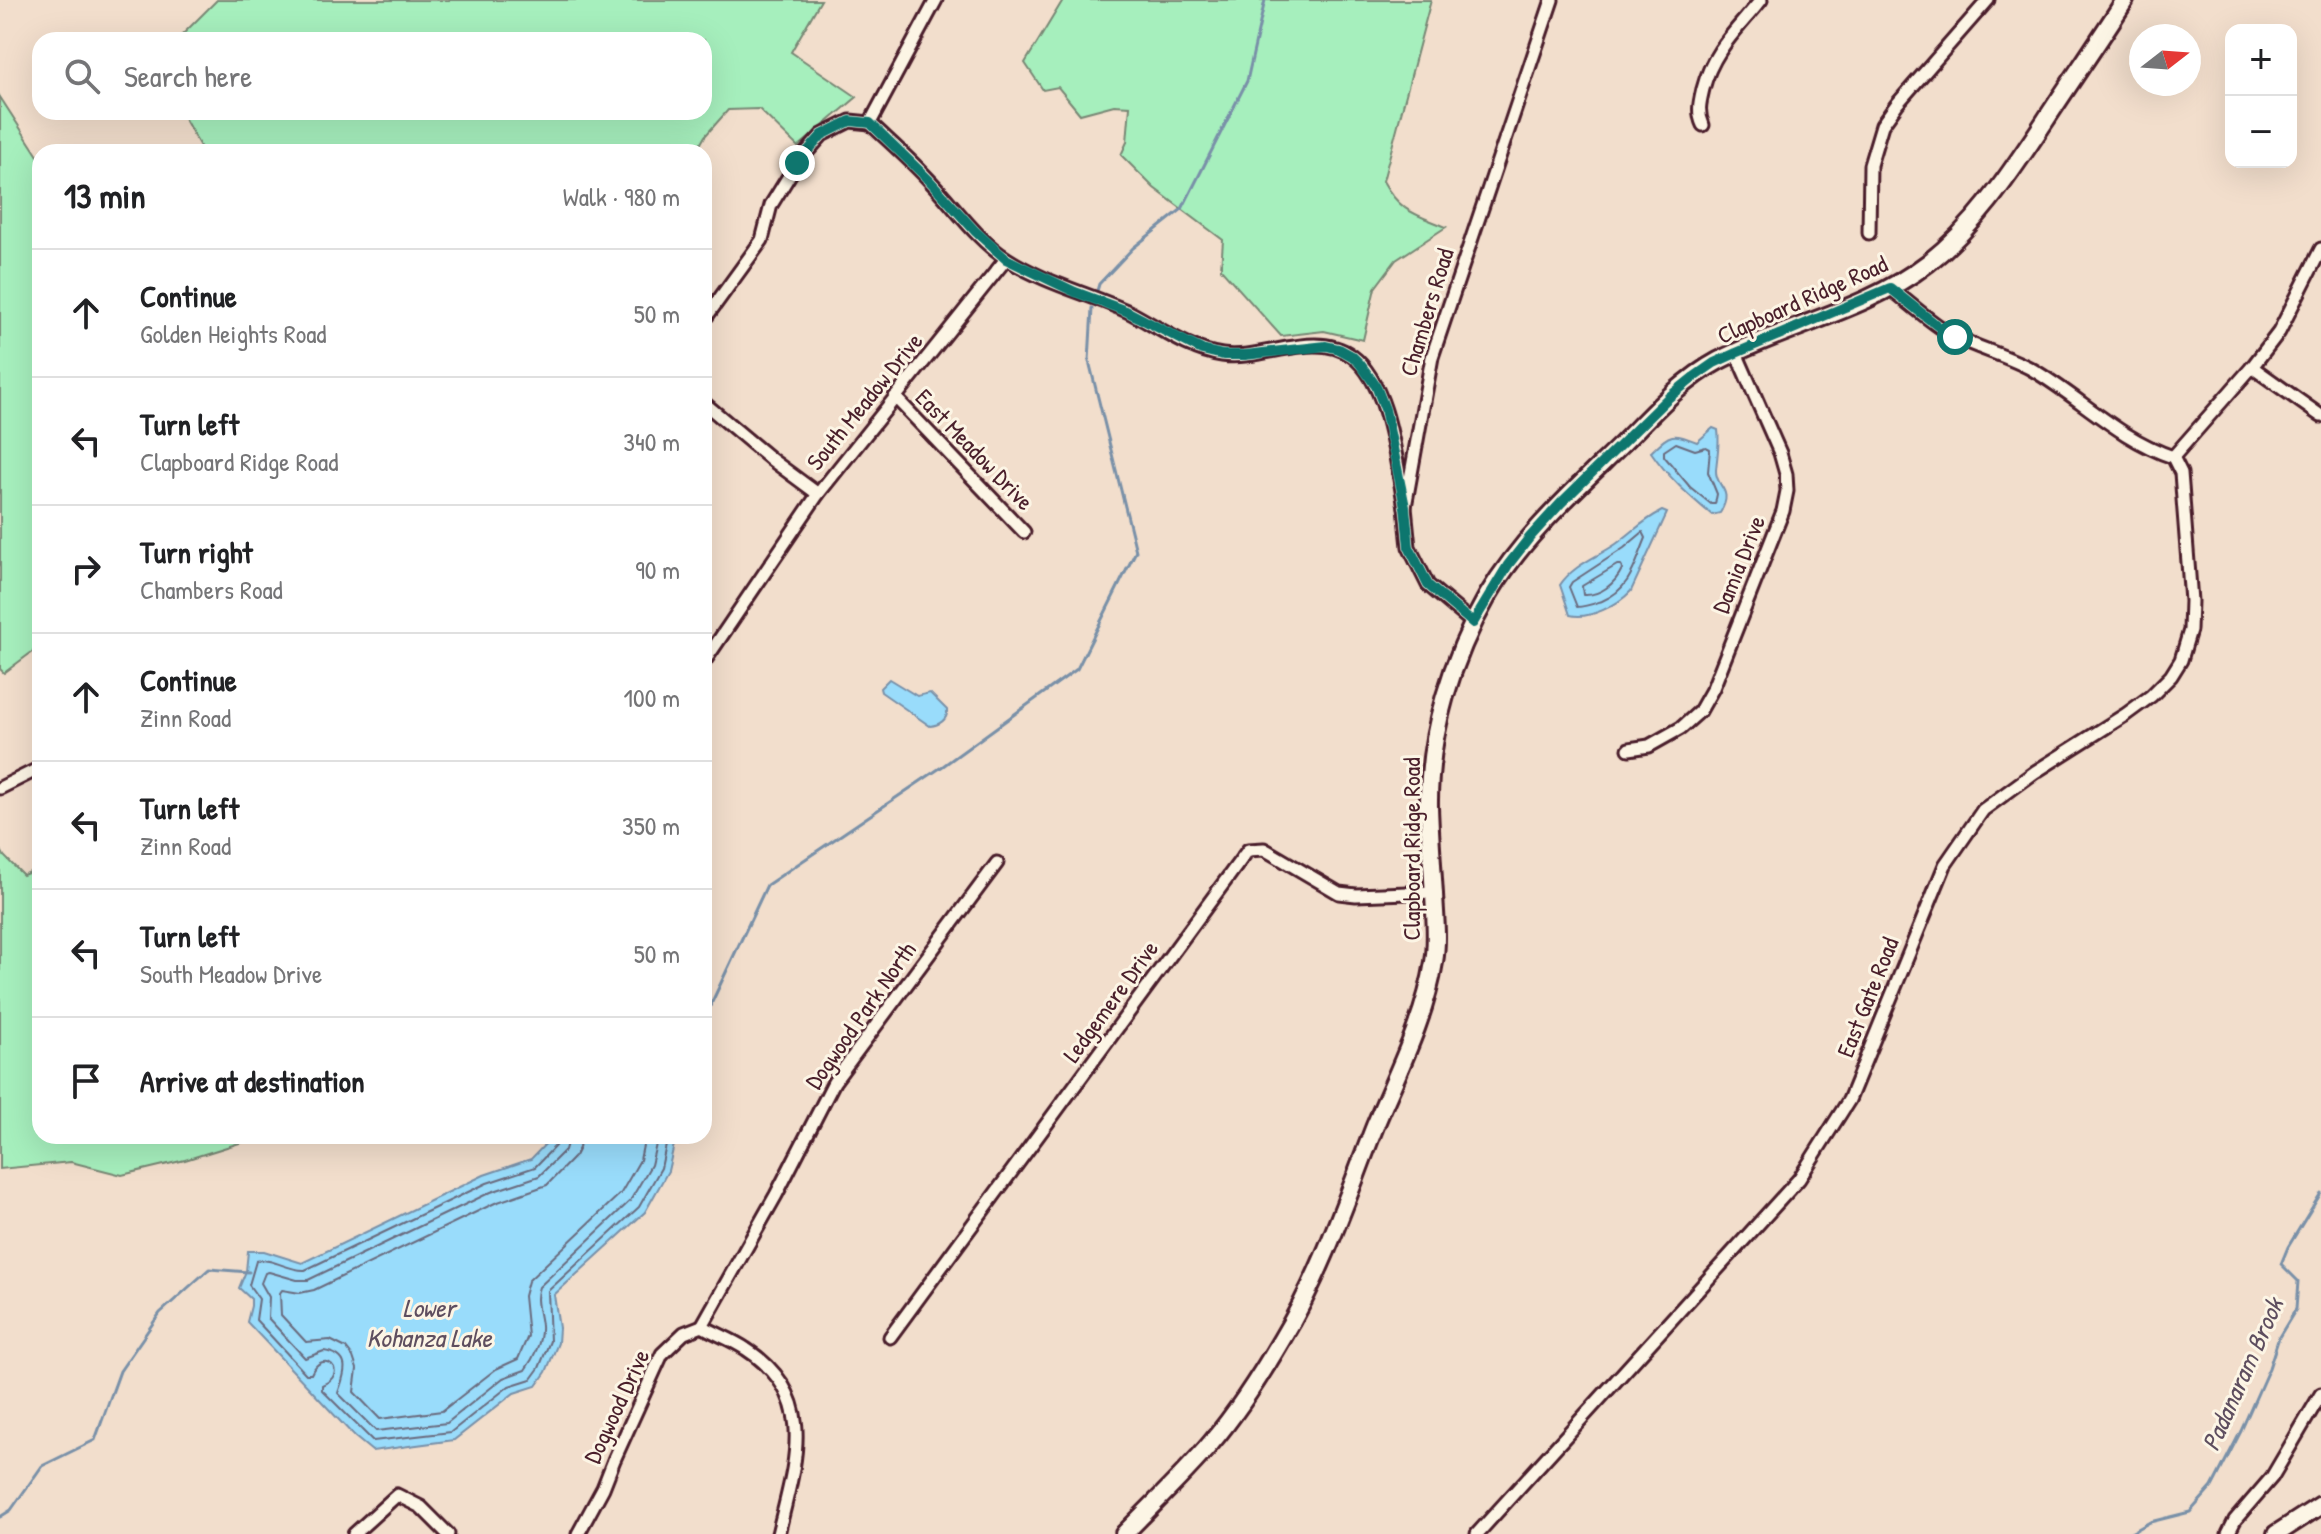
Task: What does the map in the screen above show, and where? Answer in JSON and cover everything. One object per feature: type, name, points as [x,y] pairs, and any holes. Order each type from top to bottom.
[{"type":"main road","name":"Clapboard Ridge Road","points":[[1124,1534],[1184,1473],[1231,1417],[1285,1335],[1312,1280],[1422,1010],[1437,938],[1429,804],[1437,729],[1448,689],[1473,623],[1508,565],[1561,503],[1668,398],[1714,363],[1890,288],[1931,261],[1959,236],[1985,207],[2017,162],[2125,0]]},
{"type":"main road","points":[[2276,1534],[2321,1505]]},
{"type":"street","points":[[870,123],[936,0]]},
{"type":"street","name":"Chambers Road","points":[[1473,623],[1428,585],[1409,547],[1405,507],[1432,357],[1552,0]]},
{"type":"street","points":[[1703,125],[1699,105],[1714,58],[1761,0]]},
{"type":"street","points":[[1869,233],[1870,165],[1882,125],[1988,0]]},
{"type":"street","points":[[712,309],[762,240],[771,205],[797,163],[822,135],[850,121],[870,123],[1006,259],[1075,292],[1126,311],[1202,350],[1223,355],[1245,355],[1326,346],[1352,356],[1376,386],[1385,409],[1405,507]]},
{"type":"street","points":[[1890,288],[1955,337],[2033,371],[2116,430],[2173,457],[2279,332],[2321,249]]},
{"type":"street","name":"South Meadow Drive","points":[[712,410],[818,494],[1006,259]]},
{"type":"street","name":"Damia Drive","points":[[1629,749],[1649,746],[1681,728],[1700,711],[1713,688],[1783,511],[1787,491],[1784,465],[1736,353]]},
{"type":"street","points":[[2252,367],[2321,416]]},
{"type":"street","name":"East Meadow Drive","points":[[895,397],[1024,532]]},
{"type":"street","name":"East Gate Road","points":[[1477,1534],[1799,1179],[1849,1100],[1945,865],[1983,810],[2035,772],[2125,715],[2171,676],[2181,660],[2190,630],[2191,601],[2181,473],[2173,457]]},
{"type":"street","points":[[712,650],[818,494]]},
{"type":"street","points":[[0,788],[32,772]]},
{"type":"street","name":"Ledgemere Drive","points":[[890,1337],[1248,850],[1264,849],[1339,893],[1434,892]]},
{"type":"street","name":"Dogwood Park North","points":[[702,1326],[776,1195],[834,1082],[997,863]]},
{"type":"street","points":[[702,1326],[747,1349],[771,1370],[789,1392],[797,1423],[796,1446],[778,1534]]},
{"type":"street","name":"Dogwood Drive","points":[[578,1534],[603,1488],[662,1354],[684,1333],[702,1326]]},
{"type":"street","points":[[2228,1534],[2235,1520],[2272,1477],[2321,1394]]},
{"type":"street","points":[[354,1534],[397,1495],[421,1507],[448,1534]]},
{"type":"green space","points":[[217,0],[821,0],[791,52],[857,97],[798,147],[759,109],[728,110],[700,144],[199,144],[185,120],[712,120],[712,32],[185,32]]},
{"type":"green space","points":[[1063,0],[1431,0],[1383,181],[1402,206],[1446,227],[1396,260],[1375,288],[1363,340],[1324,331],[1281,336],[1221,269],[1223,240],[1154,188],[1121,155],[1127,142],[1130,106],[1114,105],[1080,114],[1058,87],[1043,90],[1025,63]]},
{"type":"green space","points":[[0,97],[32,147],[32,652],[4,673],[0,669]]},
{"type":"green space","points":[[0,848],[23,875],[32,871],[32,1144],[236,1144],[122,1175],[71,1162],[0,1169]]},
{"type":"water","points":[[1713,428],[1718,430],[1719,435],[1716,476],[1726,498],[1720,513],[1712,515],[1679,486],[1651,452],[1672,436],[1697,442]]},
{"type":"water","points":[[1662,511],[1667,513],[1631,591],[1603,610],[1570,615],[1560,585],[1565,578]]},
{"type":"water","points":[[889,679],[917,696],[930,693],[947,710],[944,719],[930,726],[881,692],[880,688]]},
{"type":"water","name":"Lower Kohanza Lake","points":[[545,1144],[674,1144],[668,1171],[645,1212],[554,1295],[558,1343],[546,1372],[536,1386],[514,1393],[454,1440],[372,1451],[355,1437],[247,1322],[251,1299],[239,1288],[246,1271],[248,1251],[264,1251],[302,1263],[484,1175],[531,1159]]},
{"type":"waterway","points":[[1097,291],[1099,284],[1133,248],[1182,209],[1247,81],[1265,0]]},
{"type":"waterway","points":[[712,1002],[767,885],[943,766],[1077,669],[1136,551],[1089,361],[1092,308]]},
{"type":"waterway","name":"Padanaram Brook","points":[[2129,1534],[2150,1522],[2190,1512],[2212,1487],[2241,1431],[2279,1337],[2296,1309],[2298,1281],[2281,1264],[2321,1193]]},
{"type":"waterway","points":[[0,1517],[11,1510],[42,1466],[95,1440],[120,1371],[160,1313],[209,1269],[249,1272]]},
{"type":"route","points":[[797,163],[822,135],[850,121],[870,123],[1006,259],[1075,292],[1126,311],[1202,350],[1223,355],[1245,355],[1326,346],[1352,356],[1376,386],[1385,409],[1405,507],[1409,547],[1428,585],[1473,623],[1508,565],[1561,503],[1668,398],[1714,363],[1890,288],[1955,337]]}]
